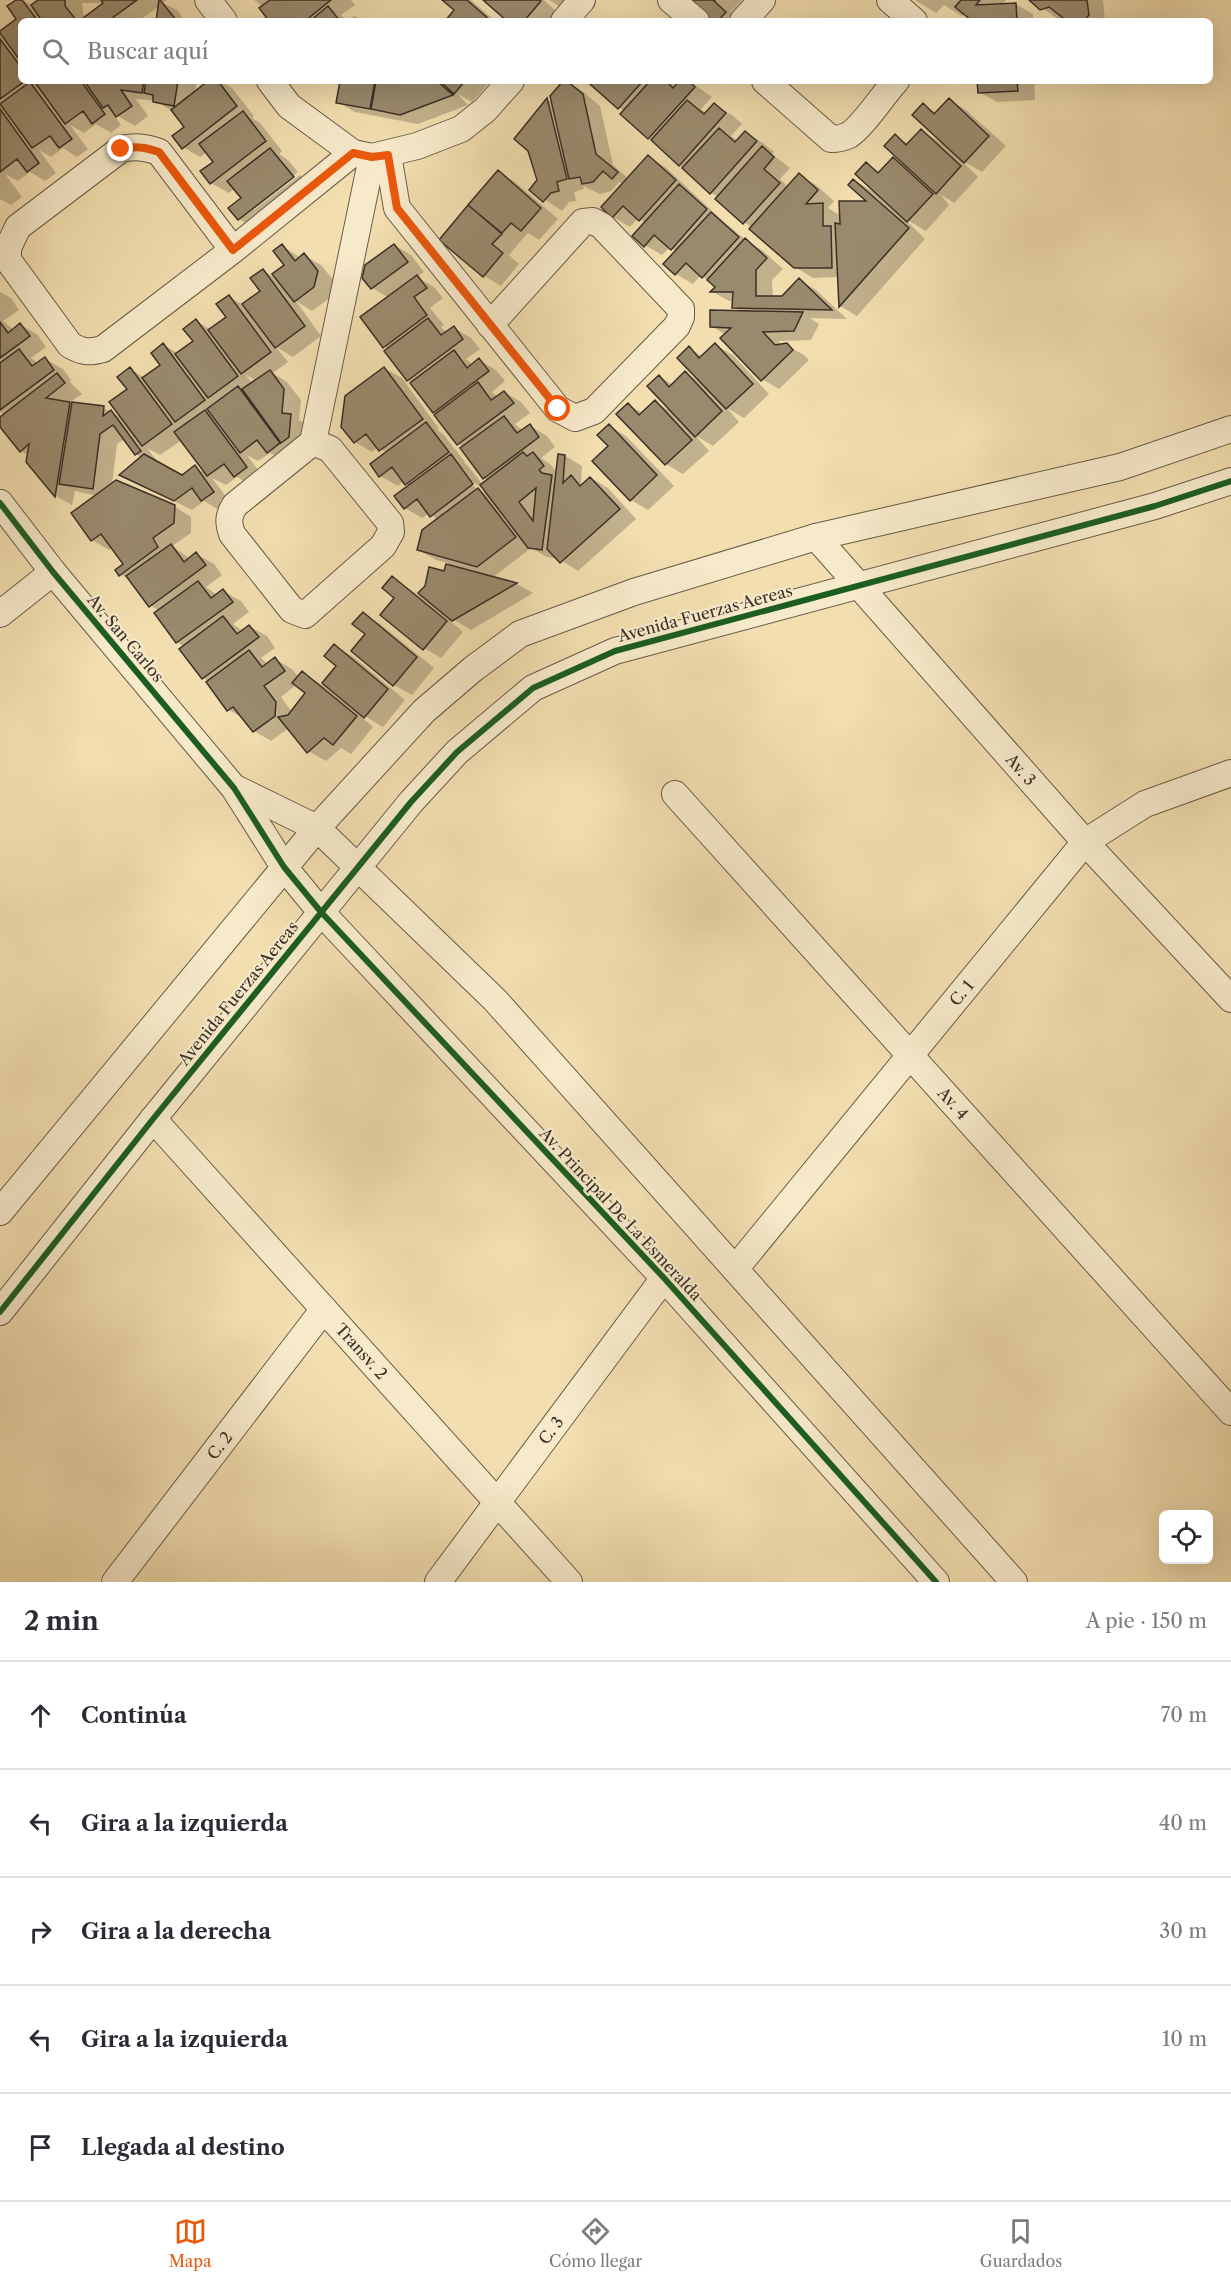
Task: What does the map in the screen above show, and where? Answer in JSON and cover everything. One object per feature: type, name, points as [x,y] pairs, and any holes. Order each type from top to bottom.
[{"type":"street","points":[[208,0],[222,18]]},
{"type":"street","points":[[567,18],[582,0]]},
{"type":"street","points":[[671,0],[692,18]]},
{"type":"street","points":[[746,18],[762,0]]},
{"type":"street","points":[[890,0],[911,18]]},
{"type":"street","points":[[272,84],[289,106],[371,155],[397,208],[490,325],[558,409],[575,418],[594,411],[678,326],[681,309],[602,226],[593,221],[583,222],[490,325]]},
{"type":"street","points":[[233,250],[159,152],[133,146],[121,149],[18,227],[8,248],[8,260],[70,345],[82,352],[91,353],[104,349],[233,250],[371,155],[461,129],[485,110],[508,84]]},
{"type":"street","points":[[768,84],[831,139],[849,135],[893,84]]},
{"type":"street","points":[[313,442],[330,449],[390,523],[391,532],[383,546],[305,615],[292,610],[232,534],[229,514],[235,505],[313,442],[371,155]]},
{"type":"street","points":[[0,1212],[317,828],[424,711],[473,669],[520,634],[634,592],[816,537],[1120,467],[1231,429]]},
{"type":"street","name":"Avenida Fuerzas Aereas","points":[[0,1312],[153,1119],[411,802],[457,752],[533,688],[615,651],[1155,506],[1231,481]]},
{"type":"street","name":"Av. San Carlos","points":[[0,503],[53,572],[234,788],[284,867]]},
{"type":"street","name":"Av. 3","points":[[816,537],[1085,842],[1231,999]]},
{"type":"street","points":[[0,614],[53,572]]},
{"type":"street","name":"C. 1","points":[[735,1269],[1085,842],[1145,804],[1231,773]]},
{"type":"street","points":[[234,788],[317,828],[495,1000],[1014,1582]]},
{"type":"street","name":"Av. 4","points":[[675,794],[1231,1412]]},
{"type":"street","name":"Av. Principal De La Esmeralda","points":[[284,867],[321,912],[664,1278],[936,1582]]},
{"type":"street","name":"Transv. 2","points":[[153,1119],[569,1582]]},
{"type":"street","name":"C. 3","points":[[438,1582],[664,1278]]},
{"type":"street","name":"C. 2","points":[[115,1582],[324,1309]]},
{"type":"building","points":[[16,0],[22,0],[36,18],[18,18],[18,58],[0,33],[16,19],[7,6]]},
{"type":"building","points":[[38,0],[65,0],[65,6],[75,18],[40,18],[31,5]]},
{"type":"building","points":[[101,0],[137,0],[112,18],[83,18],[103,3]]},
{"type":"building","points":[[159,0],[160,0],[175,18],[156,18]]},
{"type":"building","points":[[270,0],[331,0],[309,18],[267,18],[259,8]]},
{"type":"building","points":[[442,0],[467,0],[488,18],[447,18],[454,10]]},
{"type":"building","points":[[483,0],[541,1],[527,18],[504,18]]},
{"type":"building","points":[[689,0],[715,0],[726,12],[721,18],[709,18]]},
{"type":"building","points":[[961,0],[980,0],[976,5],[1016,3],[1017,18],[968,18],[955,7]]},
{"type":"building","points":[[1029,0],[1087,0],[1089,15],[1086,18],[1063,18],[1049,7],[1040,10]]},
{"type":"building","points":[[328,6],[338,18],[314,18]]},
{"type":"building","points":[[0,39],[18,63],[18,84],[21,84],[0,99]]},
{"type":"building","points":[[27,84],[31,84],[72,139],[59,148],[50,136],[32,148],[0,104]]},
{"type":"building","points":[[36,84],[83,84],[105,114],[92,124],[83,111],[65,124]]},
{"type":"building","points":[[86,84],[144,84],[142,93],[121,90],[132,106],[116,117],[108,105],[103,108]]},
{"type":"building","points":[[146,84],[178,84],[174,106],[153,102],[153,95],[144,93]]},
{"type":"building","points":[[204,84],[220,84],[237,106],[182,149],[172,136],[184,127],[171,110]]},
{"type":"building","points":[[339,84],[374,84],[370,109],[336,103]]},
{"type":"building","points":[[375,84],[440,84],[453,95],[400,115],[371,109]]},
{"type":"building","points":[[443,84],[462,84],[454,94]]},
{"type":"building","points":[[560,84],[571,84],[583,94],[596,154],[618,172],[612,179],[603,171],[593,182],[582,184],[580,177],[569,179],[550,96]]},
{"type":"building","points":[[590,84],[640,84],[618,109]]},
{"type":"building","points":[[647,84],[669,84],[673,88],[676,84],[692,84],[695,87],[648,139],[620,114]]},
{"type":"building","points":[[977,84],[1017,84],[1018,91],[978,93]]},
{"type":"building","points":[[547,98],[567,179],[557,182],[559,191],[551,193],[543,202],[529,190],[537,180],[528,151],[514,139]]},
{"type":"building","points":[[949,98],[989,136],[964,163],[912,115],[923,103],[934,114]]},
{"type":"building","points":[[687,100],[704,114],[714,103],[726,113],[679,166],[651,140]]},
{"type":"building","points":[[0,109],[39,163],[27,172],[17,159],[0,172]]},
{"type":"building","points":[[243,111],[266,141],[210,184],[200,171],[213,162],[199,144]]},
{"type":"building","points":[[719,128],[735,142],[745,131],[757,141],[710,194],[682,168]]},
{"type":"building","points":[[921,129],[961,166],[936,194],[884,146],[895,134],[906,145]]},
{"type":"building","points":[[762,146],[774,157],[764,169],[780,183],[743,224],[715,199]]},
{"type":"building","points":[[270,148],[294,177],[238,220],[228,208],[241,198],[227,181]]},
{"type":"building","points":[[648,155],[676,180],[639,221],[623,206],[612,218],[601,207]]},
{"type":"building","points":[[893,157],[933,194],[907,222],[855,174],[866,162],[878,173]]},
{"type":"building","points":[[498,170],[541,208],[521,231],[511,223],[502,233],[468,205]]},
{"type":"building","points":[[799,173],[818,190],[806,204],[823,203],[823,226],[831,226],[832,268],[794,268],[749,229]]},
{"type":"building","points":[[853,179],[909,228],[839,307],[835,223],[840,224],[839,201],[866,201],[848,185]]},
{"type":"building","points":[[679,184],[707,209],[671,250],[654,235],[644,247],[632,236]]},
{"type":"building","points":[[468,205],[502,234],[492,244],[503,253],[483,277],[439,240]]},
{"type":"building","points":[[711,212],[739,237],[702,278],[686,263],[675,275],[663,264]]},
{"type":"building","points":[[745,238],[767,258],[756,270],[756,296],[782,296],[799,278],[832,310],[732,308],[733,292],[710,292],[715,287],[707,280]]},
{"type":"building","points":[[282,244],[295,261],[304,253],[318,271],[314,287],[294,302],[272,274],[284,265],[273,251]]},
{"type":"building","points":[[394,244],[408,262],[371,289],[362,278],[365,265]]},
{"type":"building","points":[[263,269],[305,326],[275,348],[242,304],[260,291],[250,278]]},
{"type":"building","points":[[417,275],[427,288],[414,297],[427,315],[383,348],[360,317]]},
{"type":"building","points":[[229,295],[271,352],[241,374],[208,330],[226,317],[216,304]]},
{"type":"building","points":[[710,310],[803,312],[794,331],[763,332],[775,345],[787,343],[793,350],[761,381],[720,338],[731,328],[710,327]]},
{"type":"building","points":[[428,318],[441,335],[454,326],[463,339],[407,381],[384,351]]},
{"type":"building","points":[[196,319],[238,376],[208,398],[175,354],[193,341],[183,329]]},
{"type":"building","points":[[0,322],[8,333],[20,323],[30,336],[0,358]]},
{"type":"building","points":[[163,343],[205,400],[175,422],[142,378],[160,365],[151,353]]},
{"type":"building","points":[[715,343],[753,384],[726,409],[677,358],[689,346],[699,358]]},
{"type":"building","points":[[19,349],[32,366],[45,357],[54,370],[0,410],[0,363]]},
{"type":"building","points":[[454,350],[467,368],[479,358],[489,371],[433,413],[410,383]]},
{"type":"building","points":[[130,367],[172,424],[142,446],[109,402],[127,389],[117,377]]},
{"type":"building","points":[[384,367],[423,419],[379,451],[366,434],[354,443],[341,427],[345,396]]},
{"type":"building","points":[[270,370],[284,389],[282,413],[291,414],[289,437],[281,443],[242,389]]},
{"type":"building","points":[[685,371],[722,411],[695,437],[647,386],[659,375],[669,387]]},
{"type":"building","points":[[57,373],[65,383],[46,398],[70,402],[55,497],[26,462],[29,444],[20,452],[0,427],[0,417]]},
{"type":"building","points":[[478,382],[491,400],[504,391],[514,403],[457,445],[434,415]]},
{"type":"building","points":[[238,386],[280,443],[267,453],[257,440],[240,453],[207,409]]},
{"type":"building","points":[[655,400],[692,440],[665,465],[616,414],[628,403],[639,415]]},
{"type":"building","points":[[72,402],[104,406],[103,416],[111,410],[141,451],[135,455],[113,425],[100,434],[93,489],[59,484]]},
{"type":"building","points":[[205,410],[247,467],[234,477],[224,464],[207,476],[174,432]]},
{"type":"building","points":[[504,416],[517,433],[530,424],[539,437],[483,479],[460,448]]},
{"type":"building","points":[[426,422],[449,452],[405,485],[392,467],[379,477],[370,464]]},
{"type":"building","points":[[609,424],[657,475],[630,501],[592,461],[608,446],[597,435]]},
{"type":"building","points":[[523,452],[527,456],[533,452],[544,466],[539,470],[552,475],[542,550],[528,548],[480,485]],"holes":[[[536,488],[533,521],[519,502]]]},
{"type":"building","points":[[144,454],[182,475],[195,465],[214,492],[201,501],[192,488],[174,501],[119,475]]},
{"type":"building","points":[[451,454],[473,484],[430,517],[417,499],[404,509],[394,496]]},
{"type":"building","points":[[558,454],[565,455],[563,483],[571,475],[580,486],[590,477],[620,509],[560,563],[547,549]]},
{"type":"building","points":[[116,480],[175,505],[174,523],[153,538],[158,547],[119,576],[115,570],[123,564],[101,534],[91,541],[71,513]]},
{"type":"building","points":[[478,488],[516,537],[477,567],[417,550],[422,530]]},
{"type":"building","points":[[171,544],[184,562],[196,552],[206,565],[149,607],[126,576]]},
{"type":"building","points":[[446,564],[517,583],[452,621],[418,593],[425,586],[429,567],[444,571]]},
{"type":"building","points":[[392,576],[447,621],[423,650],[380,615],[394,598],[382,588]]},
{"type":"building","points":[[198,581],[211,598],[223,589],[233,602],[176,643],[154,613]]},
{"type":"building","points":[[363,612],[417,657],[393,686],[351,651],[365,634],[352,624]]},
{"type":"building","points":[[223,616],[237,634],[249,625],[259,637],[202,679],[179,649]]},
{"type":"building","points":[[334,644],[388,689],[364,718],[322,683],[336,666],[324,656]]},
{"type":"building","points":[[249,650],[262,667],[275,657],[285,671],[264,686],[276,702],[275,716],[253,732],[233,707],[227,711],[206,682]]},
{"type":"building","points":[[302,671],[357,716],[333,745],[324,738],[307,753],[278,717],[288,715],[305,693],[292,683]]},
{"type":"cycle path","points":[[0,1312],[153,1119],[411,802],[457,752],[533,688],[615,651],[1155,506],[1231,481]]},
{"type":"cycle path","points":[[0,503],[53,572],[234,788],[284,867],[321,912],[664,1278],[936,1582]]},
{"type":"route","points":[[121,149],[133,146],[159,152],[233,250],[353,153],[372,157],[388,155],[397,208],[558,409]]}]
